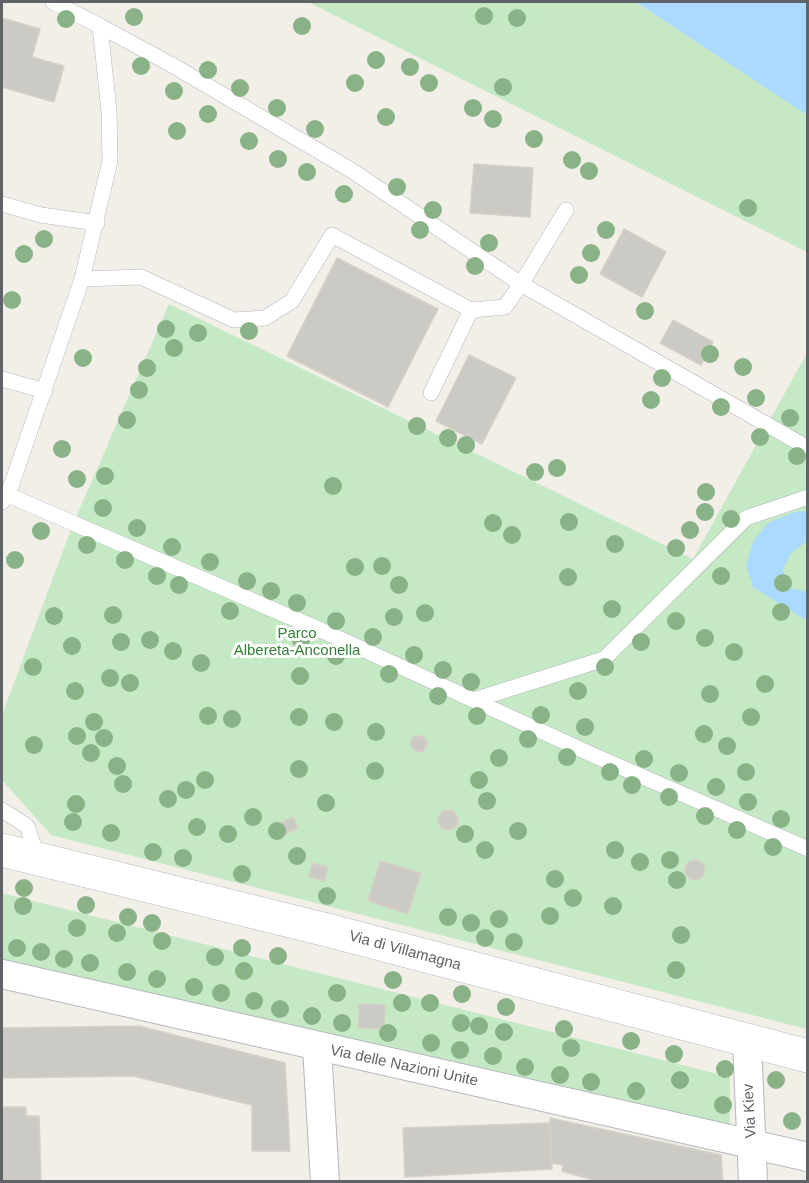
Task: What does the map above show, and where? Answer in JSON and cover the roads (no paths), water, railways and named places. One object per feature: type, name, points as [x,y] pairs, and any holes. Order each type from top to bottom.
[{"type":"main road","name":"Via di Villamagna","points":[[2,850],[327,930],[807,1056]]},
{"type":"street","name":"Via delle Nazioni Unite","points":[[2,974],[807,1157]]},
{"type":"street","name":"Via Kiev","points":[[747,1040],[753,1182]]},
{"type":"street","points":[[317,1047],[325,1182]]},
{"type":"lane","points":[[53,2],[172,65],[351,170],[521,284],[807,448]]},
{"type":"lane","points":[[100,26],[109,111],[110,161],[82,279],[45,391],[5,499],[325,632],[807,849]]},
{"type":"lane","points":[[2,204],[41,215],[97,223]]},
{"type":"lane","points":[[82,279],[141,277],[234,320],[265,318],[292,301],[332,235],[471,310],[505,307],[566,210]]},
{"type":"lane","points":[[431,393],[471,310]]},
{"type":"lane","points":[[2,379],[45,391]]},
{"type":"lane","points":[[474,700],[604,659],[746,519],[807,497]]},
{"type":"lane","points":[[2,810],[27,826],[38,859]]},
{"type":"water","points":[[636,2],[807,2],[807,115]]},
{"type":"water","points":[[807,511],[807,541],[790,554],[783,570],[789,588],[807,592],[807,621],[753,587],[746,565],[754,540],[768,523],[795,512]]},
{"type":"park label","name":"Parco Albereta-Anconella","points":[[297,642]]}]
